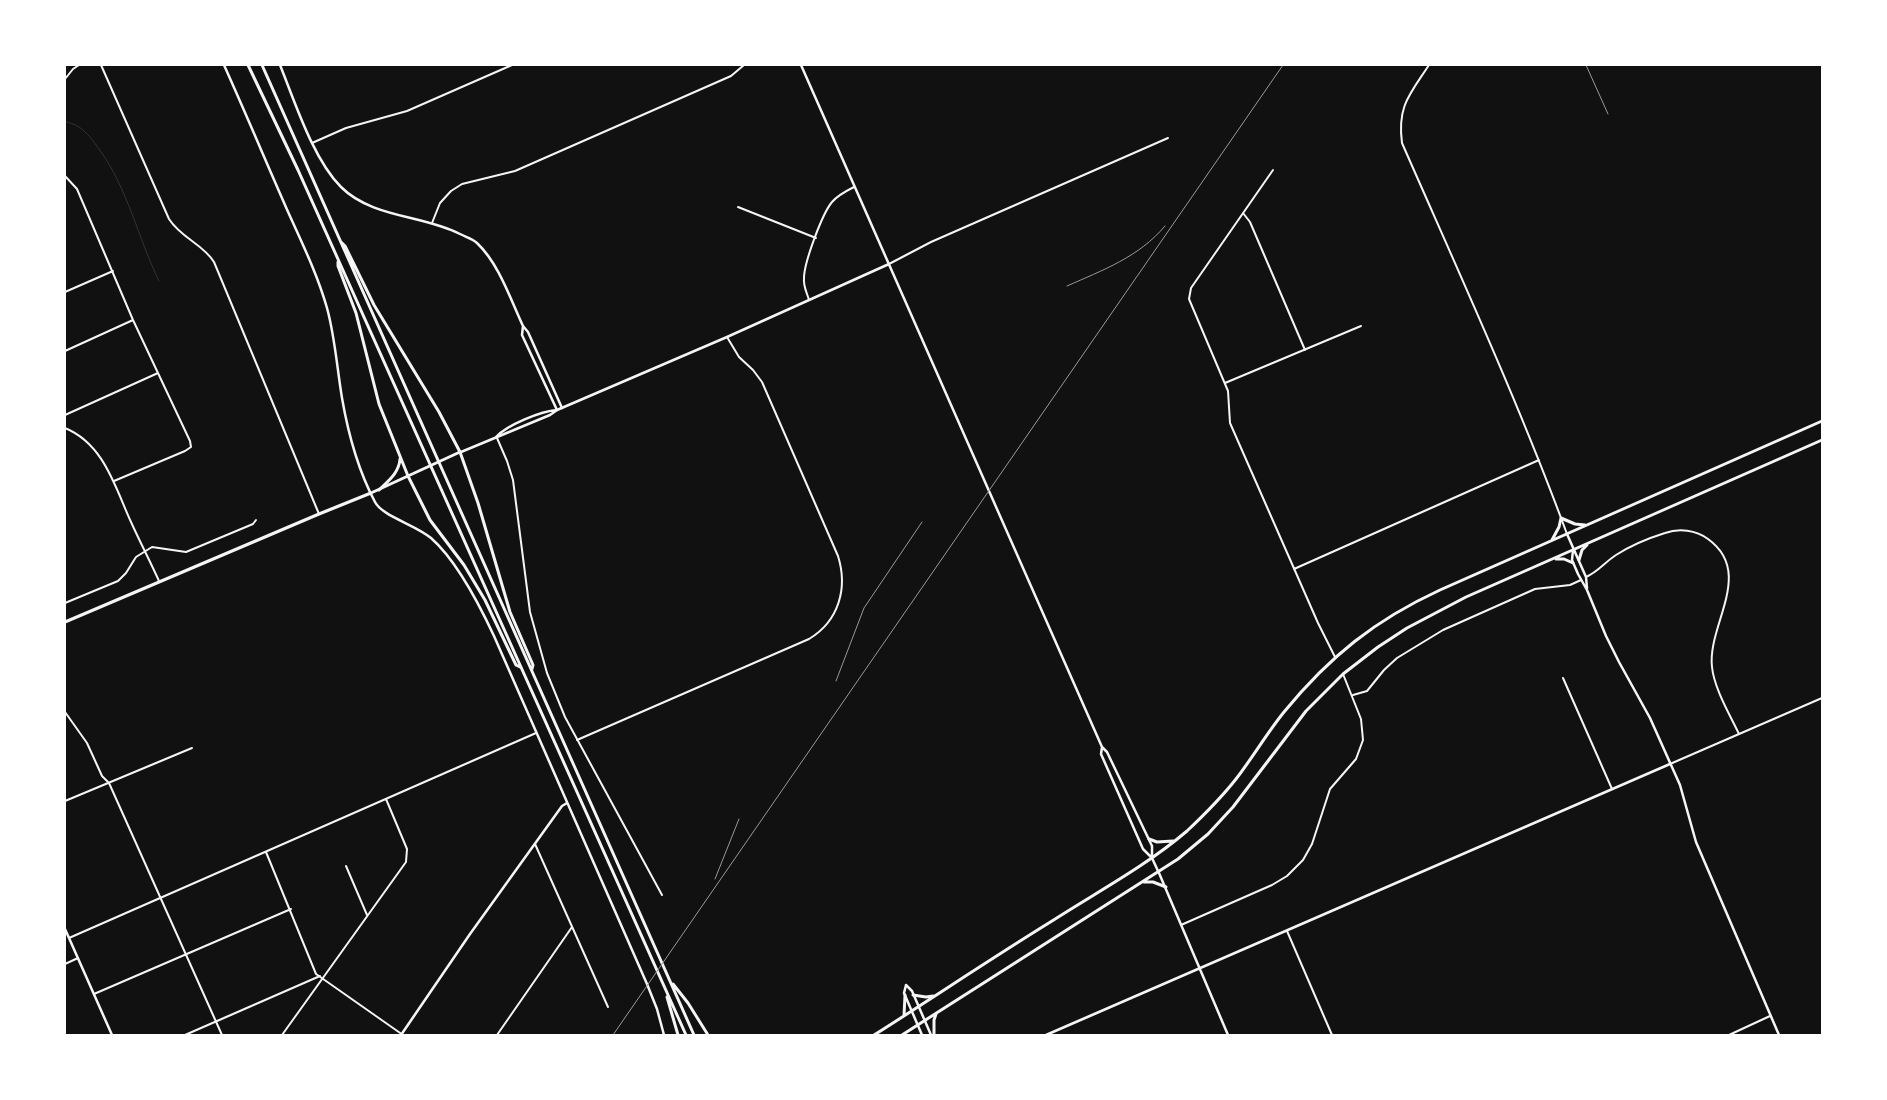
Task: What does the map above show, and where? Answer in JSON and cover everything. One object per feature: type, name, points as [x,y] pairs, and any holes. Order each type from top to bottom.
[{"type":"main road","points":[[248,65],[298,170],[686,1035]]},
{"type":"main road","points":[[262,65],[694,1035]]},
{"type":"main road","points":[[339,240],[345,246],[374,305],[439,412],[460,452],[478,503],[510,612],[533,665],[532,670]]},
{"type":"main road","points":[[338,259],[338,266],[356,313],[379,404],[408,476],[430,520],[474,581],[497,622],[516,665],[521,667]]},
{"type":"main road","points":[[874,1035],[1152,858],[1176,840],[1217,802],[1236,779],[1284,712],[1335,657],[1362,635],[1408,605],[1822,421]]},
{"type":"main road","points":[[902,1035],[1178,859],[1219,823],[1247,791],[1306,711],[1343,674],[1385,642],[1424,618],[1466,597],[1822,440]]},
{"type":"main road","points":[[65,622],[318,514],[379,490],[460,452]]},
{"type":"main road","points":[[379,490],[392,478],[397,470],[400,456]]},
{"type":"main road","points":[[1552,540],[1559,527],[1561,518],[1586,526]]},
{"type":"main road","points":[[1579,560],[1582,550],[1589,543]]},
{"type":"main road","points":[[1553,559],[1564,559],[1574,563]]},
{"type":"main road","points":[[1149,839],[1163,842],[1176,840]]},
{"type":"main road","points":[[1143,882],[1153,882],[1166,886]]},
{"type":"main road","points":[[670,979],[708,1035]]},
{"type":"main road","points":[[664,984],[678,1035]]},
{"type":"main road","points":[[904,1016],[905,995]]},
{"type":"main road","points":[[914,995],[936,996]]},
{"type":"main road","points":[[932,1035],[937,1012]]},
{"type":"street","points":[[65,79],[79,65]]},
{"type":"street","points":[[101,65],[169,219],[181,234],[206,252],[214,262],[318,514]]},
{"type":"street","points":[[224,65],[322,291],[332,330],[347,426],[354,452],[371,493],[377,506],[384,512],[410,524],[432,538],[458,571],[489,626],[647,984],[657,1009],[664,1035]]},
{"type":"street","points":[[280,65],[312,143],[324,165],[341,188],[371,208],[451,229],[476,242],[493,262],[523,326],[528,332],[562,408]]},
{"type":"street","points":[[312,143],[346,128],[407,111],[512,65]]},
{"type":"street","points":[[432,223],[440,203],[451,191],[462,184],[515,171],[730,76],[744,65]]},
{"type":"street","points":[[800,65],[1102,746],[1107,752],[1149,839],[1152,846],[1152,858]]},
{"type":"street","points":[[1429,65],[1409,95],[1402,111],[1399,126],[1402,143],[1539,459],[1573,550],[1586,577],[1587,590]]},
{"type":"street","points":[[460,452],[496,436],[506,428],[547,411],[562,408],[727,337],[889,264],[932,242],[1168,138]]},
{"type":"street","points":[[1273,170],[1191,288],[1189,295],[1190,303],[1230,396],[1228,413],[1230,423],[1335,657]]},
{"type":"street","points":[[65,176],[77,189],[133,320],[159,372],[191,447],[114,481]]},
{"type":"street","points":[[809,300],[804,276],[816,238],[832,201],[854,187]]},
{"type":"street","points":[[738,207],[816,238]]},
{"type":"street","points":[[1242,213],[1250,222],[1305,350]]},
{"type":"street","points":[[65,292],[113,271]]},
{"type":"street","points":[[65,351],[133,320]]},
{"type":"street","points":[[523,326],[522,335],[557,410]]},
{"type":"street","points":[[1225,383],[1361,326]]},
{"type":"street","points":[[577,740],[810,639],[823,630],[838,608],[842,586],[838,556],[762,382],[753,370],[739,358],[727,337]]},
{"type":"street","points":[[65,415],[159,372]]},
{"type":"street","points":[[496,436],[503,436],[550,416],[557,410]]},
{"type":"street","points":[[65,428],[87,441],[98,454],[114,481],[159,581]]},
{"type":"street","points":[[496,436],[513,480],[525,582],[535,634],[555,694],[577,740],[662,896]]},
{"type":"street","points":[[1294,568],[1539,459]]},
{"type":"street","points":[[65,603],[118,581],[126,573],[136,557],[145,550],[158,547],[182,552],[190,551],[253,524],[256,520]]},
{"type":"street","points":[[1586,577],[1598,571],[1617,554],[1670,531],[1683,530],[1697,533],[1707,538],[1717,547],[1727,564],[1729,580],[1712,654],[1712,668],[1715,680],[1739,734]]},
{"type":"street","points":[[1573,550],[1574,563],[1606,636],[1650,718],[1684,795],[1696,842],[1780,1035]]},
{"type":"street","points":[[1353,695],[1367,691],[1384,670],[1397,658],[1444,630],[1530,591],[1570,584],[1581,580]]},
{"type":"street","points":[[1181,925],[1272,885],[1287,876],[1303,860],[1314,839],[1330,789],[1356,759],[1362,746],[1363,726],[1353,695],[1343,674]]},
{"type":"street","points":[[1563,678],[1612,789]]},
{"type":"street","points":[[1046,1035],[1822,698]]},
{"type":"street","points":[[65,712],[87,743],[102,776],[109,783],[222,1035]]},
{"type":"street","points":[[69,938],[536,733]]},
{"type":"street","points":[[1102,746],[1102,754],[1143,849],[1152,858],[1166,886],[1228,1035]]},
{"type":"street","points":[[65,801],[192,748]]},
{"type":"street","points":[[282,1035],[321,977],[403,866],[407,857],[406,844],[385,798]]},
{"type":"street","points":[[266,851],[316,974],[401,1035],[470,934],[562,806],[567,803]]},
{"type":"street","points":[[536,844],[608,1007]]},
{"type":"street","points":[[346,866],[367,914]]},
{"type":"street","points":[[94,994],[290,909]]},
{"type":"street","points":[[497,1035],[572,927]]},
{"type":"street","points":[[65,929],[112,1035]]},
{"type":"street","points":[[1287,931],[1332,1035]]},
{"type":"street","points":[[65,964],[78,958]]},
{"type":"street","points":[[185,1035],[321,977]]},
{"type":"street","points":[[922,1035],[904,993],[906,985],[914,995],[932,1035]]},
{"type":"street","points":[[1729,1035],[1771,1016]]},
{"type":"waterway","points":[[65,121],[85,132],[109,164],[118,180],[159,281]]},
{"type":"railway","points":[[613,1035],[1283,65]]},
{"type":"railway","points":[[1586,65],[1608,114]]},
{"type":"railway","points":[[1067,286],[1120,262],[1144,246],[1165,226]]},
{"type":"railway","points":[[836,681],[864,608],[922,522]]},
{"type":"railway","points":[[715,879],[739,819]]}]
